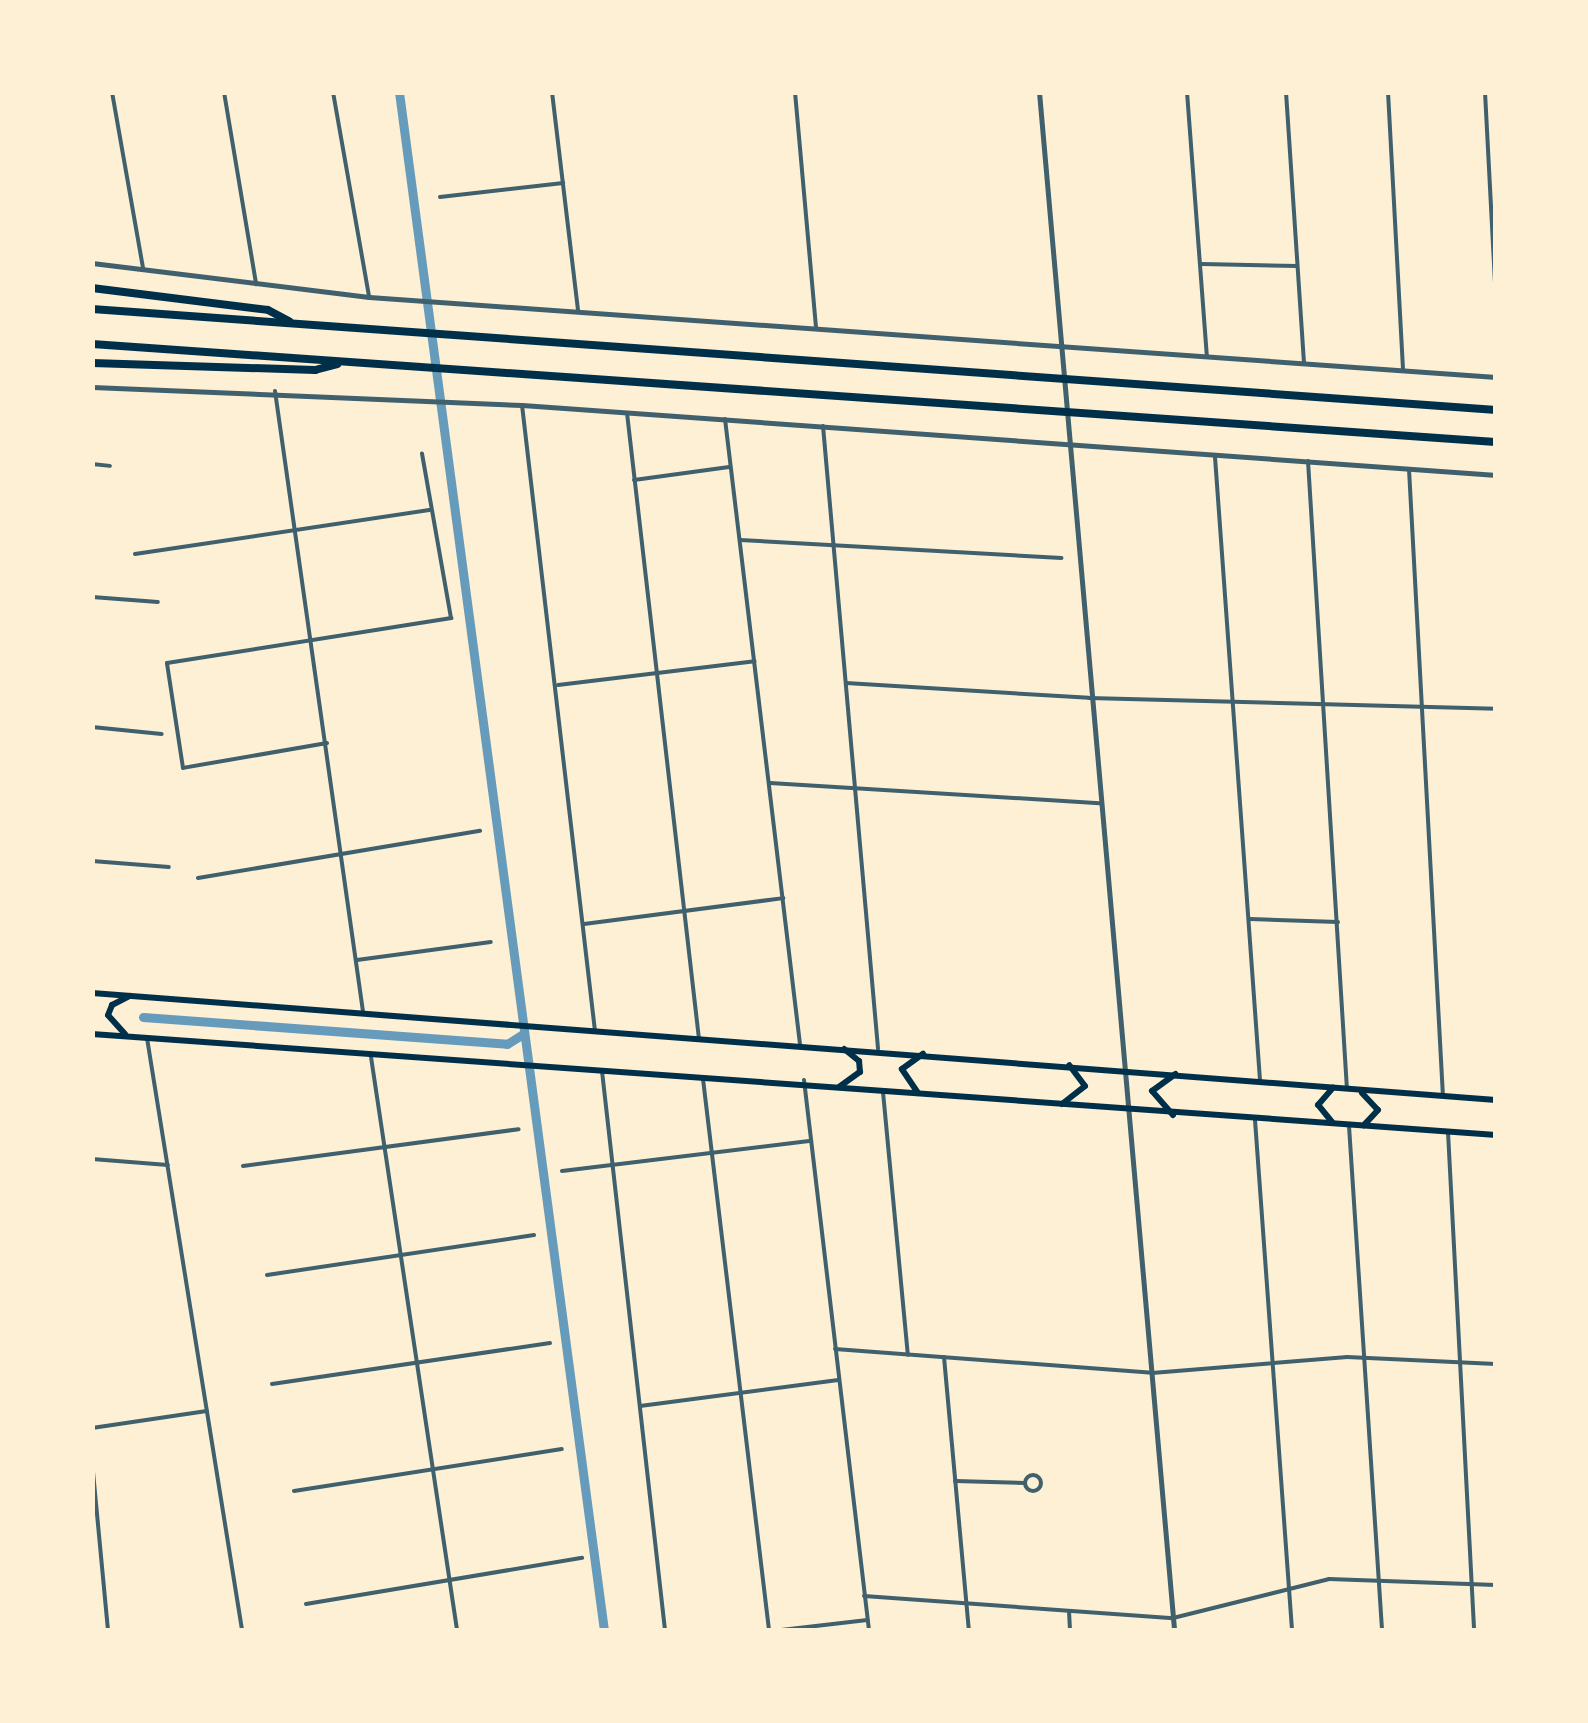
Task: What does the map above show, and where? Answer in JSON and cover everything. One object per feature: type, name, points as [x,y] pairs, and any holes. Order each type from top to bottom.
[{"type":"highway","points":[[94,288],[268,310],[292,323]]},
{"type":"highway","points":[[92,308],[1496,410]]},
{"type":"highway","points":[[92,344],[1496,442]]},
{"type":"highway","points":[[92,363],[315,370],[342,362]]},
{"type":"main road","points":[[92,992],[596,1032],[878,1049],[1496,1100]]},
{"type":"main road","points":[[129,1036],[108,1015],[112,1004],[131,996]]},
{"type":"main road","points":[[92,1034],[804,1083],[1130,1112],[1496,1135]]},
{"type":"main road","points":[[838,1047],[861,1067],[838,1088]]},
{"type":"main road","points":[[920,1094],[904,1080],[902,1069],[924,1054]]},
{"type":"main road","points":[[1061,1105],[1085,1086],[1068,1064]]},
{"type":"main road","points":[[1174,1115],[1152,1091],[1176,1073]]},
{"type":"main road","points":[[1334,1088],[1318,1105],[1334,1123]]},
{"type":"main road","points":[[1357,1090],[1378,1110],[1362,1125]]},
{"type":"street","points":[[112,92],[143,268]]},
{"type":"street","points":[[224,92],[256,284]]},
{"type":"street","points":[[333,92],[368,298]]},
{"type":"street","points":[[552,92],[578,311]]},
{"type":"street","points":[[794,92],[816,328]]},
{"type":"street","points":[[1039,92],[1084,643],[1130,1112],[1174,1630]]},
{"type":"street","points":[[1187,92],[1207,356]]},
{"type":"street","points":[[1286,92],[1304,363]]},
{"type":"street","points":[[1388,92],[1403,370]]},
{"type":"street","points":[[1485,92],[1496,303]]},
{"type":"street","points":[[440,197],[563,183]]},
{"type":"street","points":[[92,263],[368,298],[1496,377]]},
{"type":"street","points":[[1200,264],[1297,266]]},
{"type":"street","points":[[92,387],[275,391],[522,405],[1496,475]]},
{"type":"street","points":[[275,391],[362,1012]]},
{"type":"street","points":[[522,405],[596,1032]]},
{"type":"street","points":[[627,413],[699,1039]]},
{"type":"street","points":[[724,418],[800,1044]]},
{"type":"street","points":[[823,426],[878,1049]]},
{"type":"street","points":[[327,742],[183,768],[168,663],[451,618],[422,454]]},
{"type":"street","points":[[1215,455],[1260,1080]]},
{"type":"street","points":[[1308,462],[1347,1090]]},
{"type":"street","points":[[92,464],[110,466]]},
{"type":"street","points":[[634,480],[731,467]]},
{"type":"street","points":[[1409,469],[1443,1096]]},
{"type":"street","points":[[135,554],[430,510]]},
{"type":"street","points":[[740,540],[1061,558]]},
{"type":"street","points":[[92,596],[158,602]]},
{"type":"street","points":[[558,685],[756,661]]},
{"type":"street","points":[[846,683],[1090,698],[1496,709]]},
{"type":"street","points":[[92,728],[162,734]]},
{"type":"street","points":[[769,783],[1099,803]]},
{"type":"street","points":[[198,878],[480,831]]},
{"type":"street","points":[[92,860],[169,866]]},
{"type":"street","points":[[583,924],[783,898]]},
{"type":"street","points":[[1250,919],[1338,922]]},
{"type":"street","points":[[354,960],[491,942]]},
{"type":"street","points":[[147,1038],[242,1630]]},
{"type":"street","points":[[371,1055],[457,1630]]},
{"type":"street","points":[[602,1071],[665,1630]]},
{"type":"street","points":[[703,1078],[769,1630]]},
{"type":"street","points":[[804,1083],[869,1630]]},
{"type":"street","points":[[883,1092],[908,1355]]},
{"type":"street","points":[[1255,1120],[1292,1630]]},
{"type":"street","points":[[1349,1124],[1382,1630]]},
{"type":"street","points":[[243,1166],[519,1129]]},
{"type":"street","points":[[1448,1132],[1474,1630]]},
{"type":"street","points":[[562,1170],[811,1142]]},
{"type":"street","points":[[92,1159],[168,1165]]},
{"type":"street","points":[[266,1275],[534,1235]]},
{"type":"street","points":[[272,1384],[550,1343]]},
{"type":"street","points":[[835,1349],[1152,1373],[1271,1360],[1496,1364]]},
{"type":"street","points":[[944,1357],[969,1630]]},
{"type":"street","points":[[639,1406],[838,1380]]},
{"type":"street","points":[[92,1428],[207,1410]]},
{"type":"street","points":[[294,1491],[562,1449]]},
{"type":"street","points":[[92,1461],[108,1630]]},
{"type":"street","points":[[954,1481],[1024,1483]]},
{"type":"street","points":[[306,1604],[582,1558]]},
{"type":"street","points":[[864,1596],[1173,1618],[1329,1580],[1496,1585]]},
{"type":"street","points":[[1068,1610],[1070,1630]]},
{"type":"street","points":[[781,1630],[868,1620]]},
{"type":"waterway","points":[[399,92],[604,1630]]},
{"type":"waterway","points":[[143,1017],[507,1044],[523,1034]]}]
